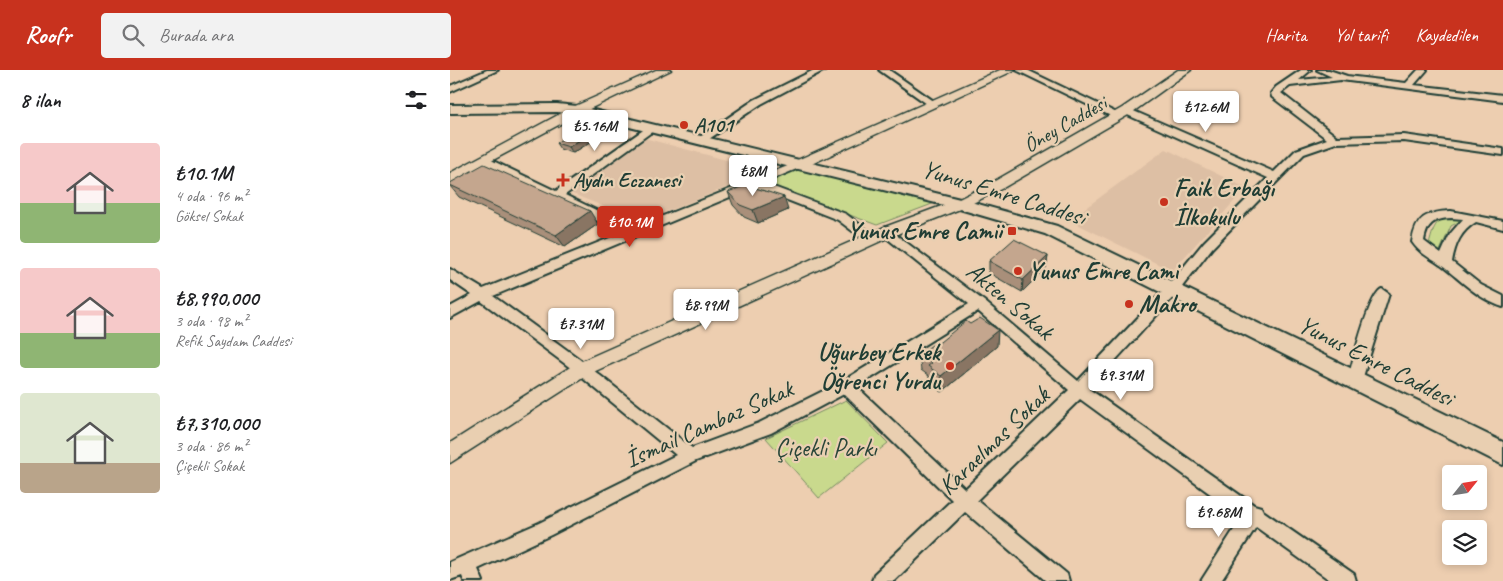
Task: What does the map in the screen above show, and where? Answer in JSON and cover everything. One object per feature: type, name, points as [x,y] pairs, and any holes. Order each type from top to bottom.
[{"type":"main road","name":"Yunus Emre Caddesi","points":[[450,109],[557,108],[577,110],[960,204],[1052,230],[1503,454]]},
{"type":"street","points":[[450,89],[494,70]]},
{"type":"street","points":[[450,180],[577,110],[665,70]]},
{"type":"street","points":[[699,141],[747,107],[785,85],[821,70]]},
{"type":"street","points":[[882,70],[933,104]]},
{"type":"street","points":[[450,313],[482,295],[800,164],[1009,70]]},
{"type":"street","points":[[1020,70],[1276,177]]},
{"type":"street","name":"Öney Caddesi","points":[[450,454],[582,369],[879,235],[960,204],[1122,114],[1185,70]]},
{"type":"street","points":[[1307,70],[1276,93],[1277,97],[1335,140]]},
{"type":"street","points":[[1321,70],[1346,79]]},
{"type":"street","points":[[1409,85],[1424,70]]},
{"type":"street","points":[[1288,84],[1346,79],[1409,85],[1503,98]]},
{"type":"street","points":[[557,196],[649,129]]},
{"type":"street","name":"Karaelmas Sokak","points":[[881,581],[1079,390],[1173,289],[1208,245],[1300,152],[1335,140],[1404,138],[1503,152]]},
{"type":"street","points":[[485,161],[632,232]]},
{"type":"street","name":"Akten Sokak","points":[[753,183],[842,217],[879,235],[979,304],[1079,390],[1255,513],[1347,581]]},
{"type":"street","points":[[1503,225],[1456,214],[1440,214],[1429,218],[1420,228],[1418,238],[1420,245],[1446,263],[1476,288],[1503,302]]},
{"type":"street","points":[[1446,263],[1447,250],[1452,239],[1464,223],[1474,218]]},
{"type":"street","points":[[450,274],[482,295],[582,369],[690,456]]},
{"type":"street","points":[[1355,380],[1382,294]]},
{"type":"street","name":"İsmail Cambaz Sokak","points":[[463,572],[690,456],[765,428],[846,386],[979,304]]},
{"type":"street","points":[[846,386],[964,500],[1060,581]]},
{"type":"street","points":[[1210,581],[1255,513]]},
{"type":"shaded area","points":[[644,138],[767,171],[643,221],[568,192]]},
{"type":"shaded area","name":"Faik Erbağı İlkokulu","points":[[1166,149],[1246,188],[1172,271],[1069,220]]},
{"type":"green space","points":[[802,167],[940,201],[877,225],[765,184]]},
{"type":"green space","points":[[1456,216],[1462,220],[1451,226],[1439,253],[1428,248],[1436,225],[1443,219]]},
{"type":"green space","name":"Çiçekli Parkı","points":[[846,400],[888,443],[819,498],[766,438]]},
{"type":"building","points":[[580,127],[593,131],[569,147],[556,143]]},
{"type":"building","points":[[484,164],[590,211],[556,235],[450,185],[450,183]]},
{"type":"building","points":[[746,185],[784,197],[753,210],[740,205],[728,192]]},
{"type":"building","points":[[1014,239],[1048,256],[1023,280],[989,261]]},
{"type":"building","points":[[980,318],[998,330],[941,376],[928,366],[932,363],[919,354],[932,345],[935,346],[966,321],[970,324]]},
{"type":"place","name":"A101","points":[[684,125]]},
{"type":"place","name":"Aydın Eczanesi","points":[[563,180]]},
{"type":"place","name":"Faik Erbağı İlkokulu","points":[[1164,202]]},
{"type":"place","name":"Yunus Emre Camii","points":[[1012,231]]},
{"type":"place","name":"Yunus Emre Cami","points":[[1018,271]]},
{"type":"place","name":"Makro","points":[[1129,304]]},
{"type":"place","name":"Uğurbey Erkek Öğrenci Yurdu","points":[[950,366]]}]
